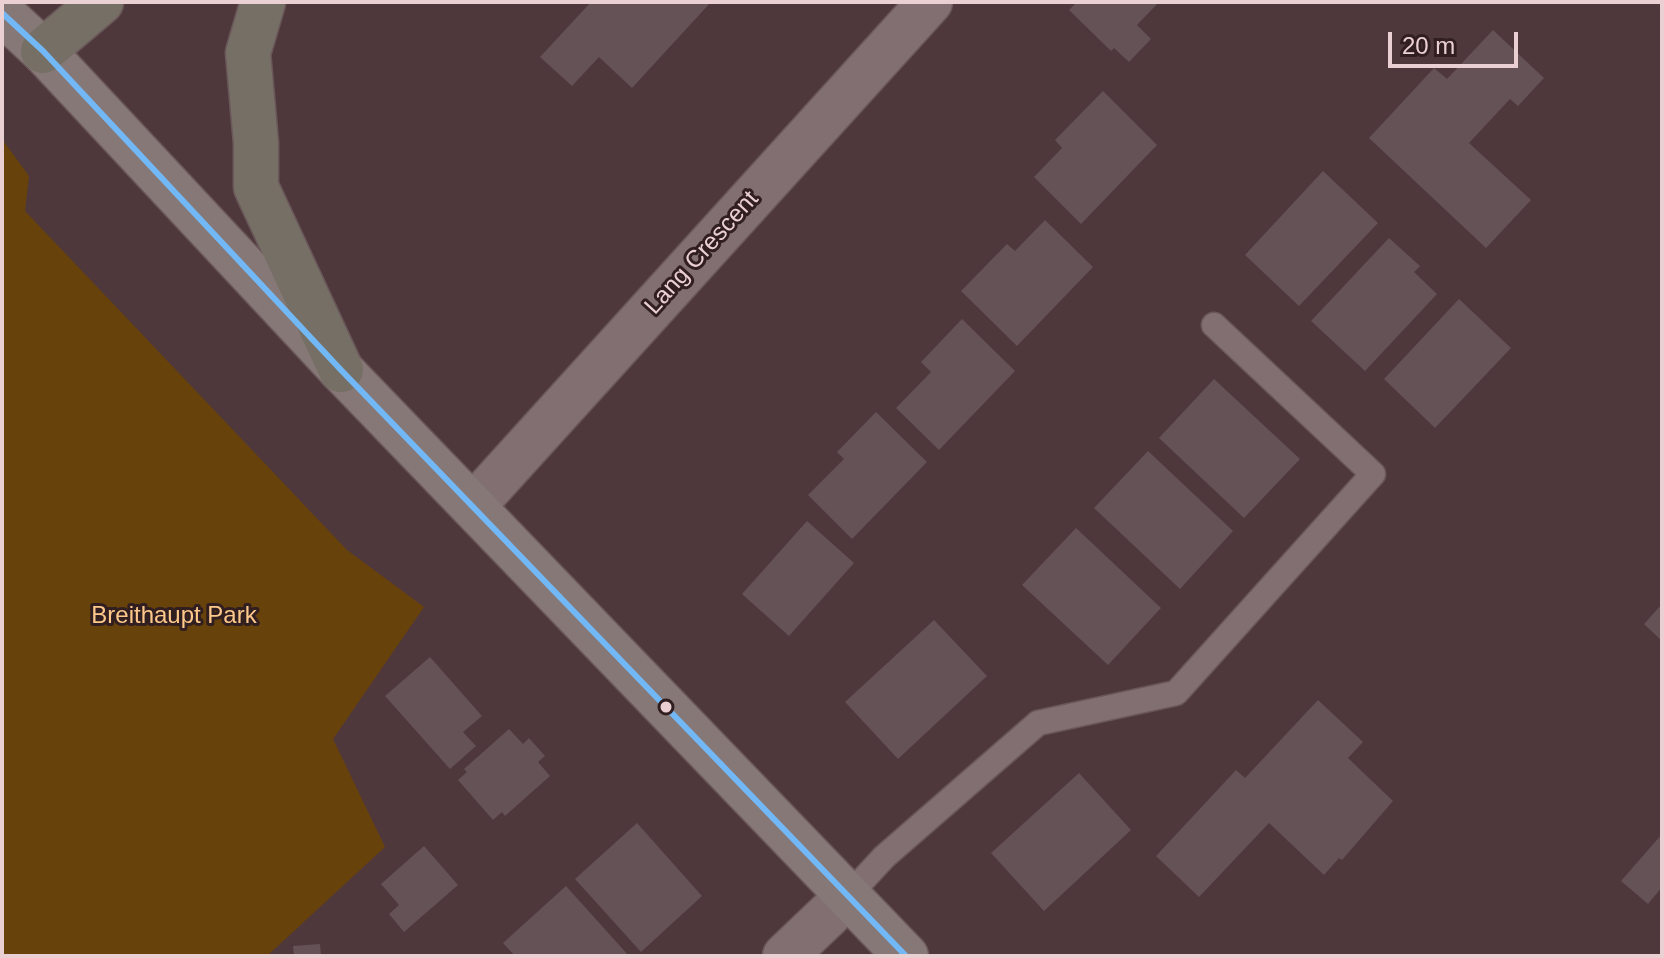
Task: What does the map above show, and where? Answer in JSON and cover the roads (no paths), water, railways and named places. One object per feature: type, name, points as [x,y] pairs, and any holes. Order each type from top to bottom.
[{"type":"highway","points":[[43,51],[101,2]]},
{"type":"highway","points":[[263,2],[248,53],[256,143],[256,187],[341,370]]},
{"type":"main road","points":[[2,13],[43,51],[341,370],[906,956]]},
{"type":"street","name":"Lang Crescent","points":[[474,505],[930,2]]},
{"type":"street","points":[[785,956],[848,896]]},
{"type":"lane","points":[[848,896],[884,857],[1038,723],[1176,693],[1373,474],[1214,325]]},
{"type":"park label","name":"Breithaupt Park","points":[[174,616]]}]
